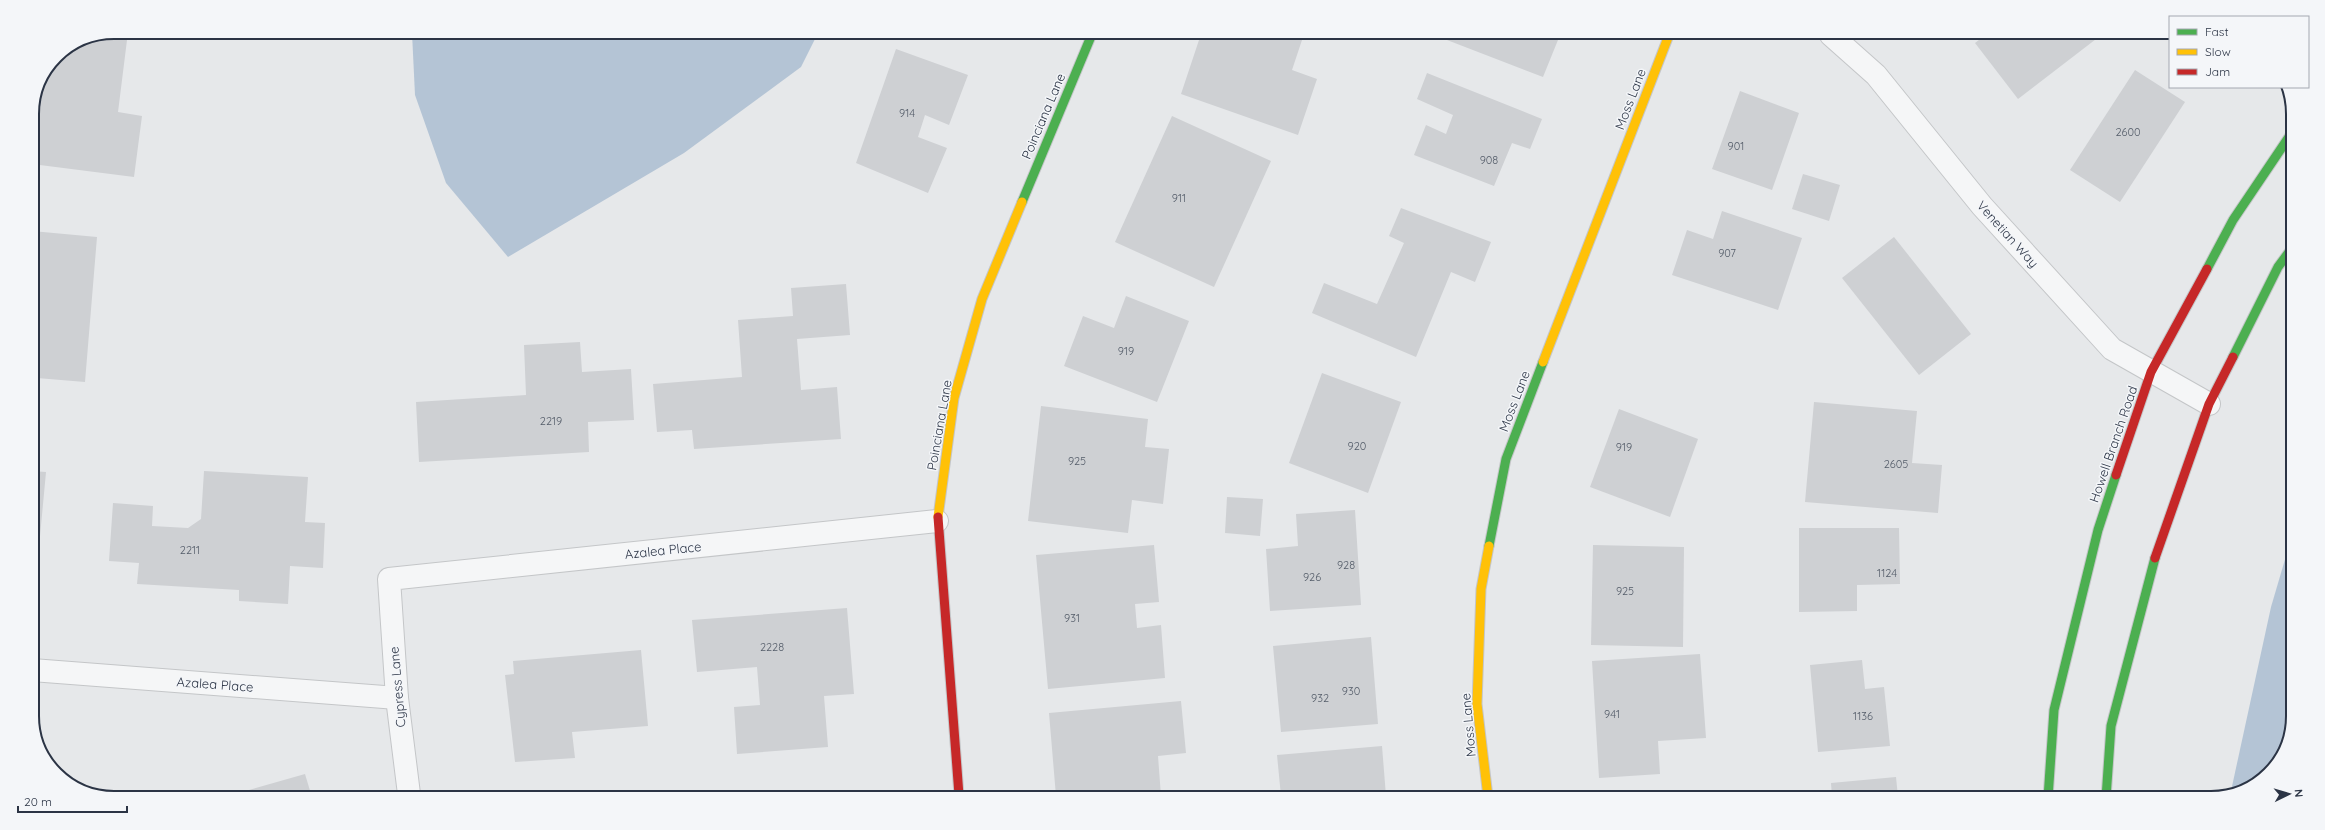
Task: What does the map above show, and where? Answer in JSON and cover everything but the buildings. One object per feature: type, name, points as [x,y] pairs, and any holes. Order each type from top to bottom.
[{"type":"street","name":"Poinciana Lane","points":[[959,791],[937,521],[954,398],[982,299],[1090,39]]},
{"type":"street","name":"Moss Lane","points":[[1487,791],[1477,704],[1481,589],[1506,459],[1667,39]]},
{"type":"street","name":"Venetian Way","points":[[1834,39],[1876,75],[1982,206],[2112,349],[2209,404]]},
{"type":"street","name":"Howell Branch Road","points":[[2048,791],[2054,710],[2098,530],[2151,372],[2233,220],[2286,141]]},
{"type":"street","points":[[2106,791],[2111,726],[2155,559],[2209,404],[2278,266],[2286,256]]},
{"type":"street","name":"Azalea Place","points":[[389,579],[937,521]]},
{"type":"street","name":"Cypress Lane","points":[[389,579],[397,698],[409,791]]},
{"type":"street","name":"Azalea Place","points":[[39,671],[397,698]]},
{"type":"water","points":[[412,39],[815,39],[801,67],[684,153],[508,257],[446,183],[415,95]]},
{"type":"water","points":[[2286,556],[2286,716],[2282,740],[2270,762],[2260,772],[2253,778],[2232,788],[2271,607]]},
{"type":"traffic: fast","points":[[1022,202],[1090,39]]},
{"type":"traffic: fast","points":[[2207,269],[2233,220],[2286,141]]},
{"type":"traffic: fast","points":[[2233,357],[2278,267],[2286,256]]},
{"type":"traffic: fast","points":[[1489,546],[1506,459],[1543,362]]},
{"type":"traffic: fast","points":[[2048,791],[2054,710],[2098,530],[2116,475]]},
{"type":"traffic: fast","points":[[2106,791],[2111,726],[2155,558]]},
{"type":"traffic: slow","points":[[1543,362],[1667,39]]},
{"type":"traffic: slow","points":[[938,517],[954,398],[982,299],[1022,202]]},
{"type":"traffic: slow","points":[[1487,791],[1477,704],[1481,589],[1489,546]]},
{"type":"traffic: jam","points":[[2116,475],[2151,372],[2207,269]]},
{"type":"traffic: jam","points":[[2155,558],[2209,404],[2233,357]]},
{"type":"traffic: jam","points":[[938,517],[959,791]]}]
